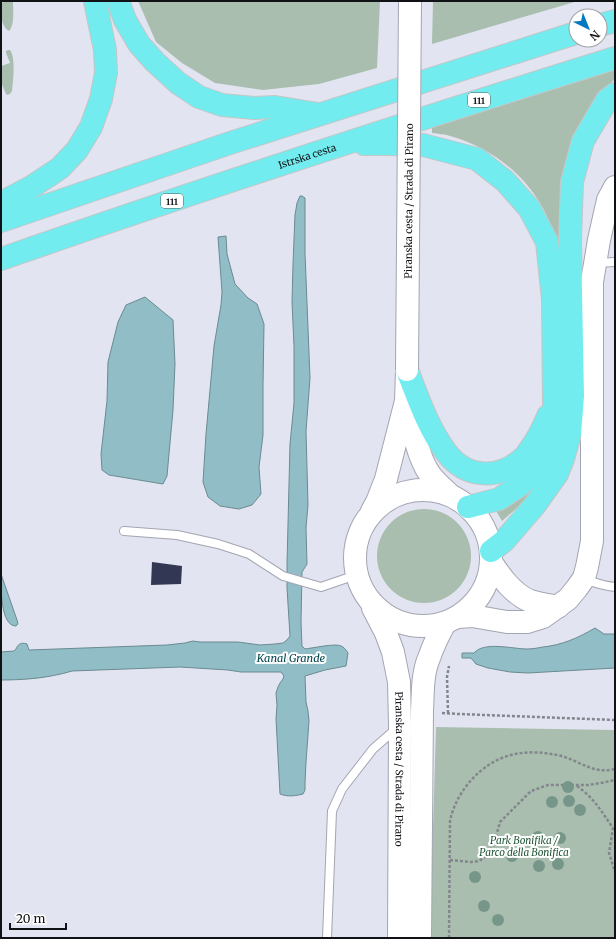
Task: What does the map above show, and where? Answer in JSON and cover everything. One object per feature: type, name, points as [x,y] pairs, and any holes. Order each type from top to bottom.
[{"type":"highway","points":[[1,203],[33,186],[60,168],[77,150],[91,128],[101,99],[106,73],[105,50],[95,1]]},
{"type":"highway","points":[[118,1],[125,20],[139,44],[155,62],[178,83],[200,97],[222,105],[254,108],[275,107],[321,115]]},
{"type":"highway","points":[[1,221],[227,144],[568,35]]},
{"type":"highway","name":"Istrska cesta","points":[[1,259],[343,144],[615,58]]},
{"type":"highway","points":[[491,556],[535,505],[557,474],[570,434],[573,396],[570,240],[572,182],[583,141],[607,100],[615,94]]},
{"type":"highway","points":[[343,144],[423,146],[477,160],[505,181],[529,208],[547,242],[553,300],[553,440],[541,466],[519,486],[499,499],[468,507]]},
{"type":"highway","points":[[407,370],[438,440],[447,454],[458,464],[472,472],[490,475],[507,470],[524,458],[538,438],[554,404]]},
{"type":"main road","name":"Piranska cesta / Strada di Pirano","points":[[369,515],[377,502],[384,484],[406,401],[410,1]]},
{"type":"main road","points":[[558,607],[530,601],[503,580],[491,556],[488,538],[484,527],[477,516],[468,507],[450,495],[425,490],[409,491],[394,496],[380,505],[369,515],[360,531],[354,550],[356,576],[360,587],[372,605],[389,618],[404,624],[419,627],[433,626],[472,616],[507,622],[527,622],[544,617],[558,607],[568,599],[577,588],[584,578],[592,541],[592,282],[605,263],[599,240],[608,200],[615,187]]},
{"type":"main road","name":"Piranska cesta / Strada di Pirano","points":[[406,401],[422,459],[429,473],[450,495]]},
{"type":"main road","points":[[420,938],[422,711],[424,676],[428,659],[435,642],[452,620],[469,609],[486,584],[491,556]]},
{"type":"main road","name":"Piranska cesta / Strada di Pirano","points":[[372,605],[386,633],[393,652],[399,682],[399,938]]},
{"type":"lane","points":[[124,531],[177,535],[218,544],[249,554],[283,576],[321,587],[356,576]]},
{"type":"lane","points":[[584,578],[597,584],[615,587]]},
{"type":"lane","points":[[327,938],[332,811],[342,789],[373,749],[400,725]]},
{"type":"path","points":[[448,696],[448,713]]},
{"type":"path","points":[[422,711],[615,720]]},
{"type":"path","points":[[449,938],[450,821],[452,810],[457,799],[468,783],[492,763],[511,755],[528,752],[564,757],[597,770],[605,771],[615,769]]},
{"type":"path","points":[[450,860],[471,862],[479,861],[488,855],[494,844],[500,822],[531,790],[548,785],[576,786],[615,780]]},
{"type":"path","points":[[576,786],[592,799],[613,828],[609,853],[615,872]]},
{"type":"green space","points":[[13,1],[13,21],[9,31],[4,26],[1,14],[1,3]]},
{"type":"green space","points":[[138,1],[380,1],[377,68],[319,84],[263,90],[215,83],[182,63],[156,42]]},
{"type":"green space","points":[[433,1],[578,1],[432,44]]},
{"type":"green space","points":[[8,50],[12,53],[14,70],[12,91],[7,95],[1,82],[1,66],[10,63],[6,53]]},
{"type":"green space","points":[[615,67],[615,79],[592,105],[575,135],[569,153],[566,173],[564,203],[564,253],[568,383],[562,442],[555,462],[548,475],[529,496],[502,521],[495,509],[520,498],[535,485],[550,464],[560,437],[563,422],[565,374],[561,275],[558,251],[553,231],[545,212],[534,194],[521,178],[506,164],[489,152],[470,143],[444,134],[432,133],[432,127]]},
{"type":"green space","points":[[424,509],[442,512],[457,523],[468,538],[471,556],[468,574],[457,589],[442,600],[424,603],[406,600],[391,589],[380,574],[377,556],[380,538],[391,523],[406,512]]},
{"type":"green space","name":"Park Bonifika / Parco della Bonifica","points":[[436,727],[615,730],[615,938],[431,938]]},
{"type":"water","name":"Kanal Grande","points":[[300,196],[305,198],[305,253],[310,378],[306,431],[308,505],[306,528],[307,564],[302,572],[302,646],[305,649],[338,645],[343,647],[348,653],[346,666],[305,676],[306,702],[309,721],[305,790],[303,794],[289,796],[280,794],[276,693],[284,676],[281,672],[241,672],[180,667],[72,671],[37,678],[1,680],[1,652],[14,651],[21,643],[27,644],[29,650],[167,645],[193,641],[238,642],[260,645],[283,643],[290,636],[287,564],[290,444],[294,403],[292,302],[295,215]]},
{"type":"water","points":[[226,236],[227,254],[235,284],[248,298],[257,304],[264,324],[263,435],[259,467],[261,494],[252,505],[239,509],[220,506],[208,497],[203,482],[214,346],[222,292],[218,237]]},
{"type":"water","points":[[145,297],[173,320],[175,364],[173,410],[167,476],[163,484],[109,475],[102,470],[101,454],[107,401],[108,362],[118,322],[126,305]]},
{"type":"water","points":[[1,574],[17,620],[18,624],[16,626],[7,620],[4,613],[2,604]]},
{"type":"water","points":[[595,628],[604,634],[615,634],[615,668],[528,673],[510,672],[476,664],[471,658],[462,658],[462,653],[474,653],[479,649],[491,646],[529,649],[557,645],[576,638]]},
{"type":"building","points":[[152,562],[182,566],[181,584],[151,585]]}]
